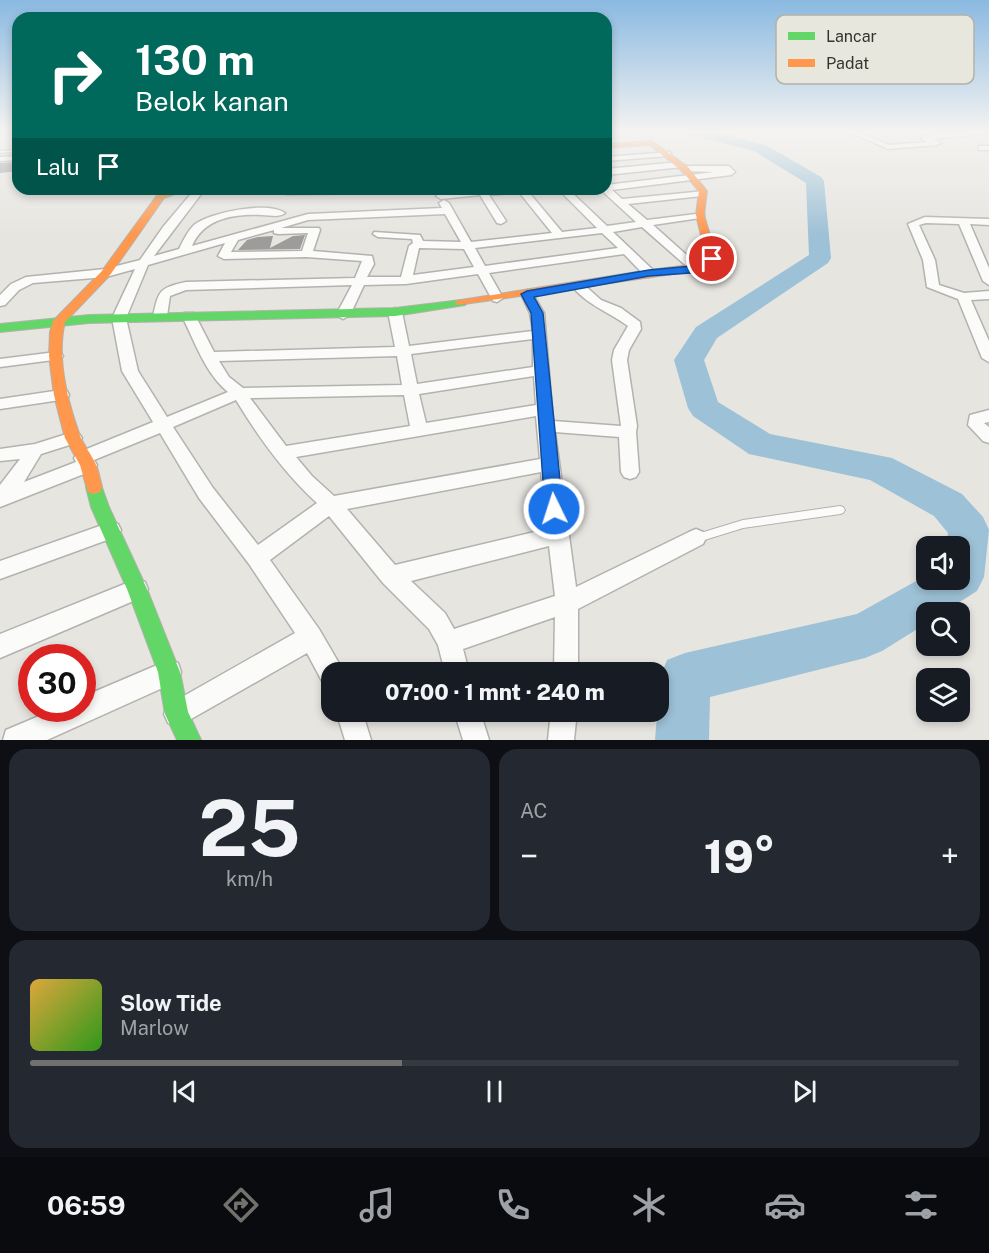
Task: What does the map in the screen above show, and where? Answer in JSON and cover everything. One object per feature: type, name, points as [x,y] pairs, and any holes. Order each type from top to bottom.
[{"type":"street","points":[[0,328],[59,321],[160,316],[343,315],[396,312],[527,294],[649,273],[710,266],[712,259],[700,214],[704,202],[703,191],[680,166]]},
{"type":"street","points":[[612,172],[686,171]]},
{"type":"street","points":[[612,187],[686,171]]},
{"type":"street","points":[[620,202],[702,193]]},
{"type":"street","points":[[612,194],[696,269]]},
{"type":"street","points":[[165,195],[161,196],[106,273],[59,321],[56,332],[56,356],[61,395],[73,438],[85,462],[100,507],[137,589],[169,672],[177,714],[189,740]]},
{"type":"street","points":[[195,195],[167,229],[143,264],[119,318],[130,371],[206,493],[256,558],[311,637],[325,662]]},
{"type":"street","points":[[260,231],[281,218],[285,195]]},
{"type":"street","points":[[400,195],[404,213]]},
{"type":"street","points":[[441,195],[447,211],[497,298]]},
{"type":"street","points":[[485,195],[501,221]]},
{"type":"street","points":[[526,195],[559,235]]},
{"type":"street","points":[[569,195],[649,273]]},
{"type":"street","points":[[183,253],[198,228],[218,218],[236,213],[281,218],[447,211]]},
{"type":"street","points":[[406,280],[414,246],[419,244],[468,246],[604,230],[700,214]]},
{"type":"street","points":[[988,223],[925,220],[917,221],[914,225],[929,260],[933,287],[963,297],[989,295]]},
{"type":"street","points":[[963,221],[989,281]]},
{"type":"street","points":[[0,302],[15,287],[30,280],[106,273],[260,231],[315,230],[306,254]]},
{"type":"street","points":[[378,234],[412,236],[416,237],[419,244]]},
{"type":"street","points":[[233,238],[224,256],[306,254],[368,258],[368,264],[343,315]]},
{"type":"street","points":[[974,247],[989,247]]},
{"type":"street","points":[[160,316],[164,294],[178,287],[406,280],[624,250]]},
{"type":"street","points":[[578,286],[596,303],[616,311],[635,325],[635,331],[620,354],[629,426],[627,432],[630,472]]},
{"type":"street","points":[[527,294],[537,313],[540,334],[545,418],[567,603],[566,662]]},
{"type":"street","points":[[963,297],[983,330],[989,358]]},
{"type":"street","points":[[396,312],[402,351],[420,431]]},
{"type":"street","points":[[189,316],[223,380],[239,393],[264,431],[305,482],[331,504],[391,576],[436,621],[449,642],[454,662]]},
{"type":"street","points":[[209,357],[402,351],[540,334]]},
{"type":"street","points":[[0,363],[56,356]]},
{"type":"street","points":[[0,498],[239,393],[410,390],[541,370]]},
{"type":"street","points":[[0,404],[61,395]]},
{"type":"street","points":[[989,416],[976,419],[976,425],[989,437]]},
{"type":"street","points":[[282,453],[420,431],[545,418],[627,432]]},
{"type":"street","points":[[0,455],[35,450],[73,438]]},
{"type":"street","points":[[0,498],[19,475],[35,450]]},
{"type":"street","points":[[256,558],[331,504],[550,464]]},
{"type":"street","points":[[0,570],[111,530]]},
{"type":"street","points":[[391,576],[558,535]]},
{"type":"street","points":[[449,642],[567,603],[696,538]]},
{"type":"street","points":[[0,646],[137,589]]},
{"type":"street","points":[[177,714],[311,637]]},
{"type":"street","points":[[16,740],[169,672]]},
{"type":"street","points":[[352,722],[358,740]]},
{"type":"street","points":[[470,722],[476,740]]},
{"type":"street","points":[[561,740],[563,722]]},
{"type":"lane","points":[[696,538],[743,524],[840,510]]},
{"type":"building","points":[[0,166],[12,166],[12,172],[0,173]]},
{"type":"building","points":[[305,235],[300,249],[238,250],[247,240],[258,237],[273,236],[270,248],[293,236]]},
{"type":"waterway","points":[[789,166],[815,181],[820,258],[706,333],[689,360],[704,408],[761,445],[879,468],[948,505],[969,529],[968,536]]},
{"type":"waterway","points":[[682,740],[685,678],[865,635],[941,590]]},
{"type":"traffic: fast","points":[[0,328],[89,319],[395,312],[461,303]]},
{"type":"traffic: fast","points":[[94,487],[100,507],[137,589],[169,672],[177,714],[189,740]]},
{"type":"traffic: slow","points":[[461,303],[649,273],[710,266],[712,259],[700,215],[703,191],[681,166]]},
{"type":"traffic: slow","points":[[94,487],[88,465],[73,438],[61,395],[56,356],[56,332],[59,321],[106,273],[161,196],[165,195]]},
{"type":"route","points":[[554,509],[539,351],[540,334],[537,313],[527,294],[649,273],[704,268],[710,266],[712,259]]}]
